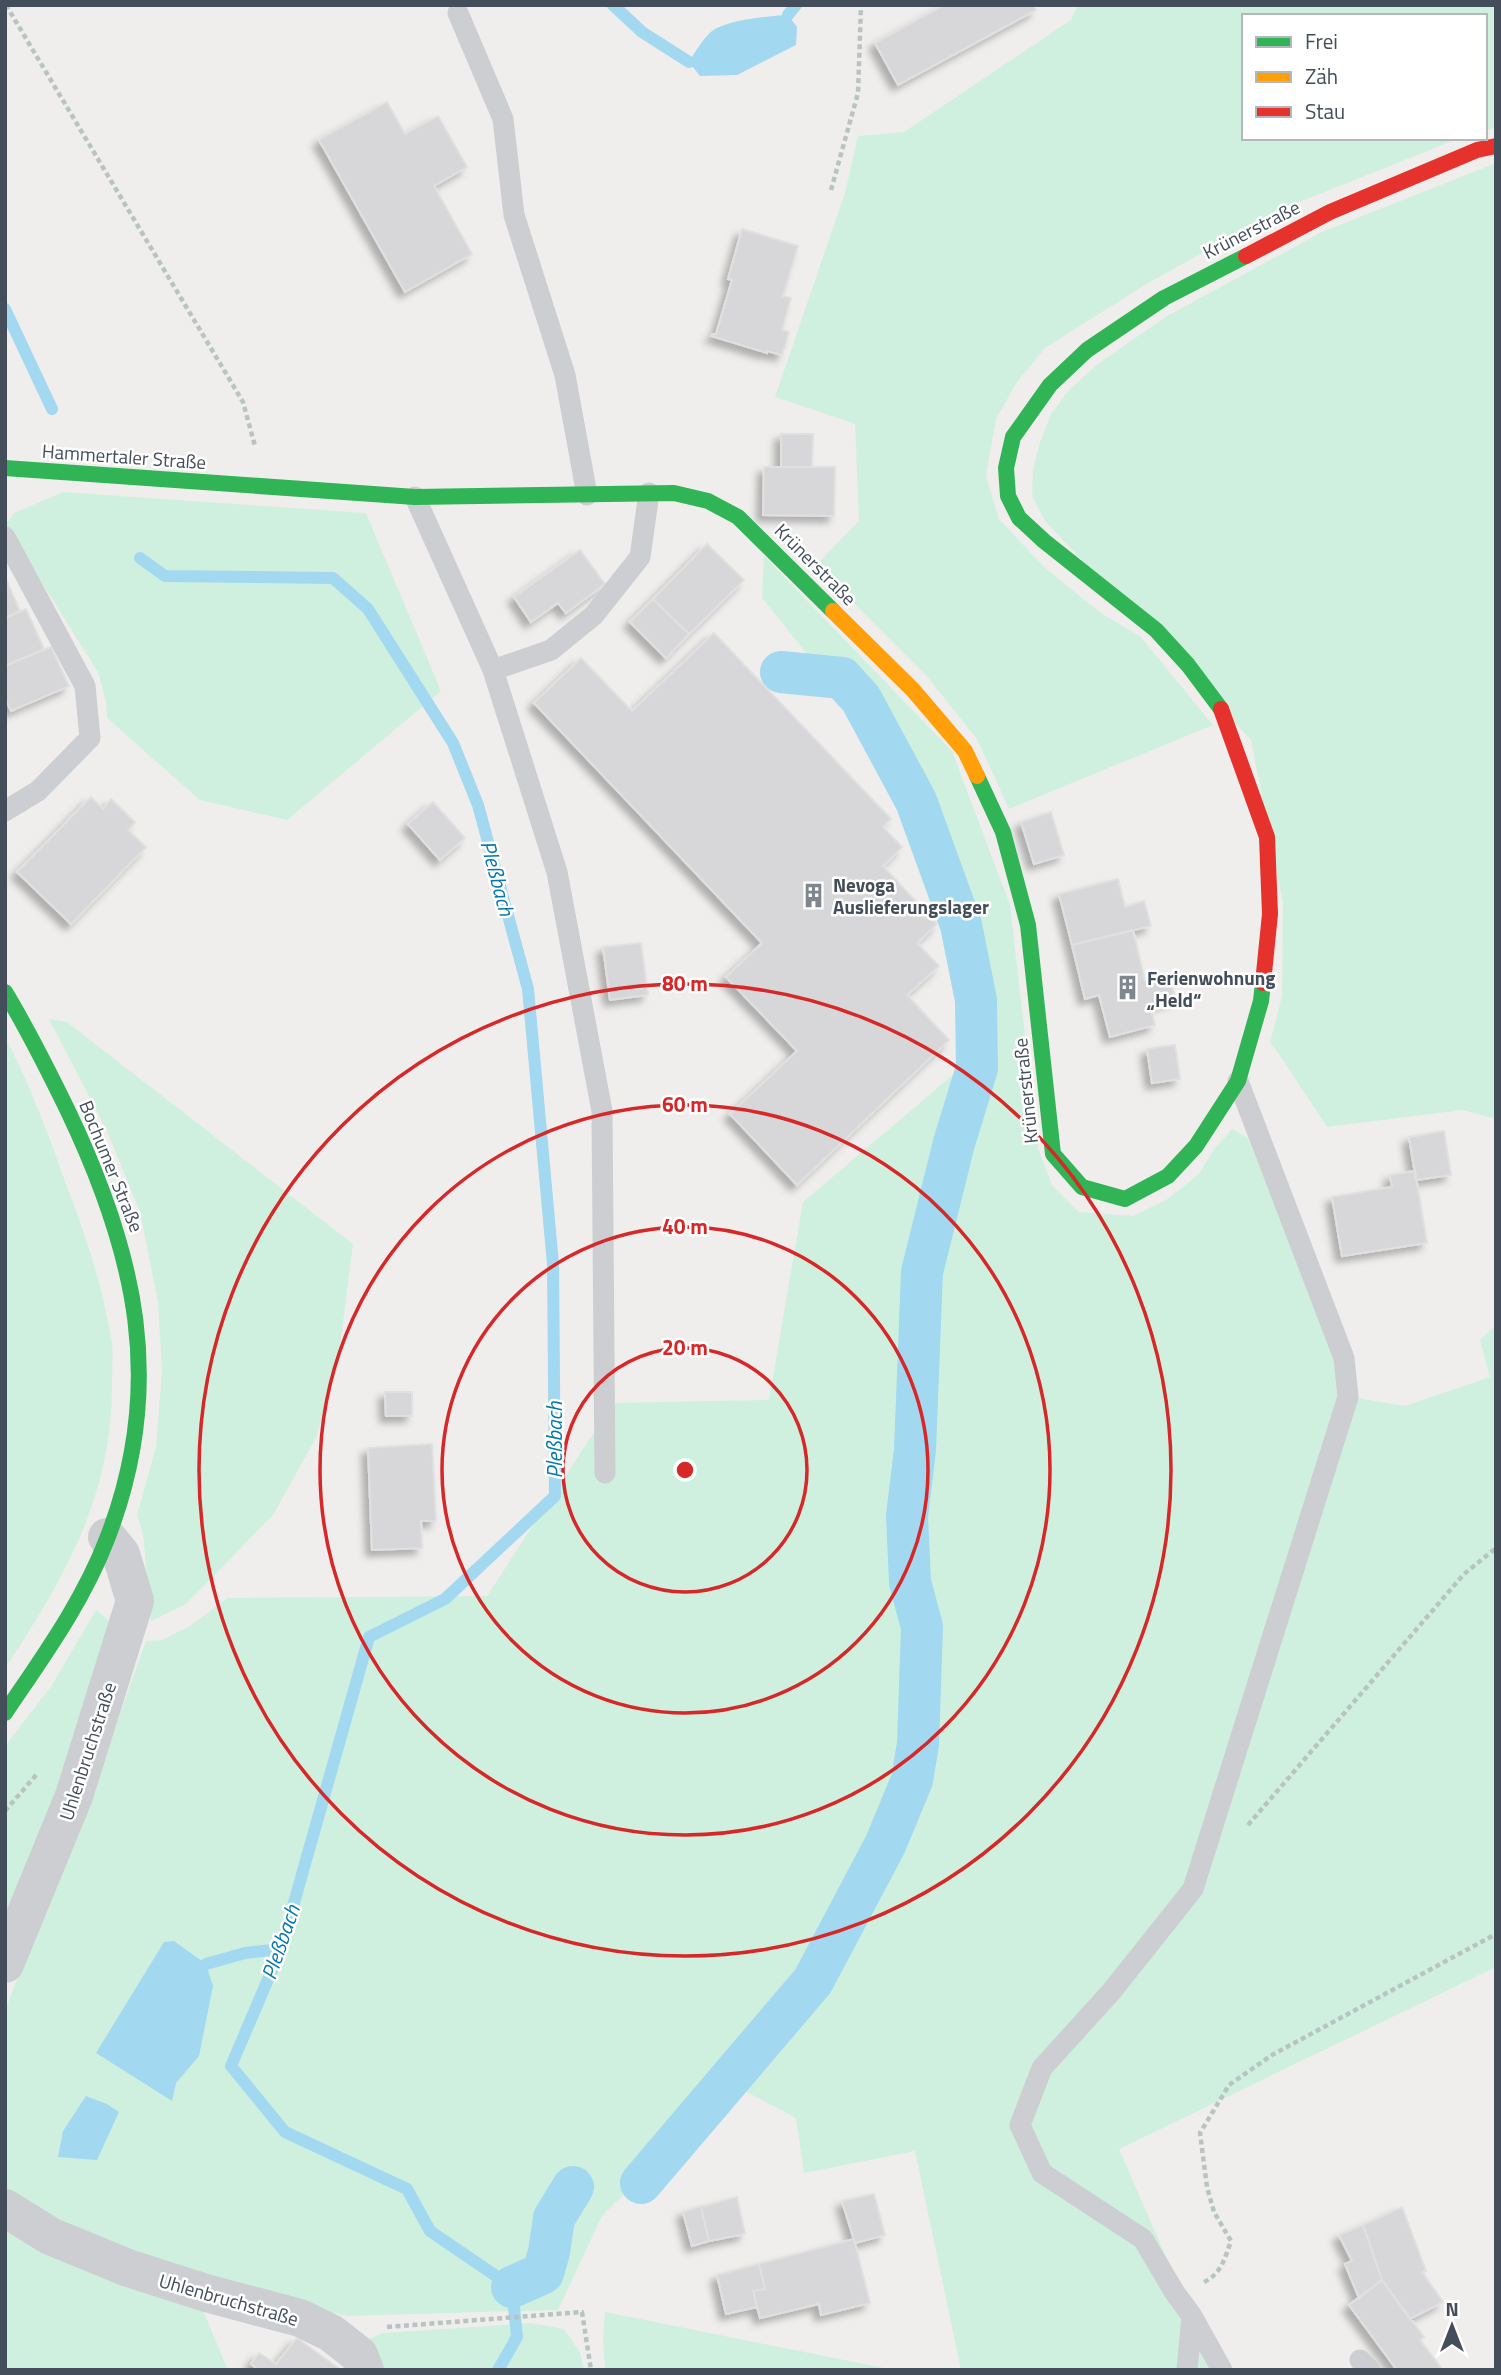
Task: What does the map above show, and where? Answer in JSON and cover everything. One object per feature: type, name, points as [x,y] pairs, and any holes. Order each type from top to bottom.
[{"type":"street","name":"Krünerstraße","points":[[239,486],[415,497],[674,493],[708,501],[738,517],[913,690],[965,751],[1003,832],[1028,925],[1053,1154],[1082,1187],[1125,1199],[1168,1176],[1196,1146],[1238,1081],[1261,1001],[1270,914],[1267,836],[1221,709],[1188,666],[1156,630],[1019,518],[1008,496],[1006,468],[1013,437],[1050,385],[1087,350],[1164,298],[1330,212],[1477,150],[1496,146]]},
{"type":"street","name":"Hammertaler Straße","points":[[5,468],[239,486]]},
{"type":"street","name":"Bochumer Straße","points":[[5,992],[21,1018],[86,1149],[120,1237],[139,1327],[141,1362],[138,1419],[127,1481],[107,1537],[66,1621],[5,1713]]},
{"type":"street","name":"Uhlenbruchstraße","points":[[5,1964],[74,1796],[135,1601],[121,1554],[107,1537]]},
{"type":"street","name":"Uhlenbruchstraße","points":[[5,2208],[50,2236],[128,2269],[206,2294],[300,2318],[331,2333],[359,2355],[365,2370]]},
{"type":"lane","points":[[458,13],[503,119],[514,215],[565,375],[587,495]]},
{"type":"lane","points":[[493,670],[551,650],[594,615],[640,557],[649,493]]},
{"type":"lane","points":[[415,497],[493,670],[557,872],[602,1111],[605,1473]]},
{"type":"lane","points":[[5,537],[85,686],[90,738],[38,790],[5,811]]},
{"type":"lane","points":[[1222,2370],[1192,2316],[1175,2294],[1143,2239],[1042,2173],[1020,2125],[1042,2068],[1111,1992],[1193,1889],[1348,1397],[1344,1358],[1238,1081]]},
{"type":"lane","points":[[1187,2370],[1192,2316]]},
{"type":"path","points":[[6,5],[243,402],[267,487]]},
{"type":"path","points":[[831,190],[858,93],[862,5]]},
{"type":"path","points":[[1247,1826],[1464,1574],[1496,1548]]},
{"type":"path","points":[[1175,2294],[1213,2278],[1222,2267],[1231,2241],[1214,2212],[1207,2187],[1200,2133],[1229,2085],[1272,2055],[1496,1934]]},
{"type":"path","points":[[331,2333],[507,2316],[582,2312],[591,2370]]},
{"type":"green space","points":[[1078,5],[1496,5],[1496,127],[1487,130],[1487,14],[1242,14],[1242,140],[1455,140],[1284,208],[1148,283],[1045,348],[1017,382],[996,419],[986,476],[999,519],[1044,567],[1102,614],[1140,636],[1213,725],[1009,809],[977,739],[925,674],[836,585],[818,563],[859,521],[855,424],[775,397],[845,193],[858,136],[904,132],[1071,20]]},
{"type":"green space","points":[[1496,163],[1496,1119],[1463,1110],[1327,1127],[1270,1043],[1282,996],[1283,903],[1251,740],[1045,521],[1032,496],[1033,470],[1051,414],[1069,390],[1099,363],[1167,316],[1322,232]]},
{"type":"green space","points":[[63,492],[366,513],[441,691],[287,820],[200,800],[107,718],[98,672],[5,524],[14,513]]},
{"type":"green space","points":[[764,556],[952,751],[1010,905],[1038,1148],[1052,1185],[1079,1212],[1133,1216],[1166,1200],[1198,1175],[1215,1148],[1232,1129],[1248,1138],[1321,1321],[1358,1398],[1405,1406],[1490,1377],[1480,1340],[1496,1325],[1496,1967],[1119,2149],[1213,2370],[961,2370],[915,2151],[804,2173],[796,2118],[741,2089],[672,2146],[602,2216],[558,2310],[348,2316],[209,2285],[65,2229],[5,2189],[5,2011],[94,1785],[146,1641],[162,1640],[190,1626],[227,1598],[487,1596],[613,1403],[769,1400],[803,1202],[961,1068],[943,823],[762,598]]},
{"type":"green space","points":[[49,1019],[67,1022],[353,1244],[337,1370],[316,1438],[273,1515],[186,1604],[151,1621],[143,1534],[137,1515],[156,1447],[162,1370],[158,1302],[140,1212],[107,1131]]},
{"type":"green space","points":[[5,1037],[38,1109],[86,1240],[103,1298],[113,1355],[110,1425],[94,1500],[65,1568],[5,1668]]},
{"type":"green space","points":[[96,1610],[115,1626],[26,1875],[5,1925],[5,1746],[52,1685]]},
{"type":"green space","points":[[5,2224],[202,2308],[228,2370],[5,2370]]},
{"type":"green space","points":[[605,2312],[894,2370],[605,2370]]},
{"type":"green space","points":[[531,2323],[564,2329],[580,2352],[584,2370],[380,2370],[366,2340],[383,2333]]},
{"type":"water","points":[[788,15],[797,27],[796,45],[737,75],[700,76],[689,62],[705,38],[717,28],[742,20]]},
{"type":"water","points":[[174,1941],[206,1964],[213,1986],[199,2056],[176,2083],[172,2101],[96,2053],[164,1942]]},
{"type":"water","points":[[86,2096],[119,2112],[97,2160],[58,2157],[63,2131]]},
{"type":"building","points":[[944,5],[1033,5],[1036,10],[898,85],[875,43]]},
{"type":"building","points":[[387,102],[405,134],[438,116],[467,167],[434,186],[472,254],[405,292],[319,140]]},
{"type":"building","points":[[742,229],[798,246],[783,296],[791,298],[782,330],[789,332],[782,355],[711,336],[716,334],[732,280],[728,279]]},
{"type":"building","points":[[781,434],[813,434],[812,467],[781,467]]},
{"type":"building","points":[[764,467],[835,467],[834,516],[763,515]]},
{"type":"building","points":[[707,544],[744,580],[689,634],[653,599]]},
{"type":"building","points":[[580,550],[605,584],[566,613],[558,603],[531,622],[514,597]]},
{"type":"building","points":[[5,577],[20,611],[5,618]]},
{"type":"building","points":[[653,599],[689,634],[666,658],[630,622]]},
{"type":"building","points":[[26,609],[44,649],[5,666],[5,618]]},
{"type":"building","name":"Nevoga Auslieferungslager","points":[[714,633],[891,819],[883,827],[902,847],[883,866],[937,924],[917,943],[939,966],[907,995],[949,1040],[797,1185],[730,1114],[797,1051],[726,977],[762,943],[534,703],[581,658],[632,711]]},
{"type":"building","points":[[51,647],[69,686],[11,711],[5,698],[5,666]]},
{"type":"building","points":[[91,797],[103,809],[111,799],[135,822],[128,830],[146,847],[71,924],[17,872]]},
{"type":"building","points":[[433,802],[465,838],[440,860],[408,824]]},
{"type":"building","points":[[1051,812],[1064,855],[1034,864],[1021,822]]},
{"type":"building","points":[[1118,879],[1125,907],[1144,901],[1151,926],[1072,945],[1059,894]]},
{"type":"building","name":"Ferienwohnung „Held“","points":[[1133,930],[1145,981],[1169,974],[1175,999],[1150,1006],[1155,1025],[1110,1037],[1099,995],[1085,999],[1072,945]]},
{"type":"building","points":[[641,943],[648,995],[610,1000],[603,947]]},
{"type":"building","points":[[1175,1045],[1180,1079],[1152,1083],[1147,1049]]},
{"type":"building","points":[[1444,1131],[1451,1175],[1416,1180],[1409,1137]]},
{"type":"building","points":[[1415,1171],[1427,1243],[1342,1256],[1332,1197],[1392,1187],[1390,1175]]},
{"type":"building","points":[[385,1392],[412,1392],[412,1416],[386,1416]]},
{"type":"building","points":[[432,1444],[436,1521],[421,1521],[422,1548],[372,1550],[368,1448]]},
{"type":"building","points":[[874,2194],[885,2235],[855,2243],[842,2201]]},
{"type":"building","points":[[737,2197],[745,2234],[709,2241],[701,2207]]},
{"type":"building","points":[[701,2206],[709,2241],[692,2246],[683,2212]]},
{"type":"building","points":[[1402,2207],[1426,2271],[1422,2272],[1443,2302],[1410,2319],[1382,2280],[1363,2225]]},
{"type":"building","points":[[1363,2225],[1382,2280],[1359,2298],[1345,2264],[1352,2261],[1339,2235]]},
{"type":"building","points":[[854,2239],[870,2303],[821,2315],[819,2304],[760,2318],[753,2291],[765,2289],[759,2264]]},
{"type":"building","points":[[759,2264],[765,2289],[753,2291],[757,2307],[726,2314],[717,2275]]},
{"type":"building","points":[[1382,2280],[1424,2337],[1420,2340],[1443,2370],[1397,2370],[1349,2305]]},
{"type":"building","points":[[297,2338],[341,2370],[259,2370],[251,2364],[259,2353],[276,2364]]},
{"type":"waterway","points":[[613,5],[642,32],[689,62]]},
{"type":"waterway","points":[[788,15],[796,5]]},
{"type":"waterway","name":"Pleßbach","points":[[5,309],[52,409]]},
{"type":"waterway","name":"Pleßbach","points":[[140,558],[165,576],[333,578],[368,609],[453,743],[478,805],[528,989],[553,1264],[555,1496],[445,1599],[369,1637],[281,1949],[231,2066],[285,2132],[407,2189],[430,2231],[512,2287],[517,2337],[498,2370]]},
{"type":"waterway","points":[[641,2183],[813,1981],[885,1845],[912,1780],[918,1744],[922,1627],[910,1582],[907,1516],[915,1450],[922,1272],[954,1143],[977,1068],[976,1000],[961,925],[916,801],[861,699],[842,678],[781,672]]},
{"type":"waterway","points":[[206,1964],[245,1953],[281,1949]]},
{"type":"waterway","points":[[512,2287],[543,2273],[554,2218],[573,2187]]},
{"type":"traffic: fast","points":[[1221,709],[1188,665],[1156,630],[1019,518],[1008,496],[1006,468],[1013,437],[1050,385],[1087,350],[1164,298],[1246,256]]},
{"type":"traffic: fast","points":[[5,468],[415,497],[674,493],[708,501],[738,517],[833,611]]},
{"type":"traffic: fast","points":[[977,776],[1003,832],[1028,925],[1053,1154],[1082,1187],[1125,1199],[1168,1176],[1196,1146],[1238,1081],[1261,1001],[1263,983]]},
{"type":"traffic: fast","points":[[5,992],[67,1109],[111,1215],[126,1268],[135,1320],[139,1373],[136,1427],[125,1482],[107,1539],[74,1607],[5,1713]]},
{"type":"traffic: slow","points":[[833,611],[913,690],[965,751],[977,776]]},
{"type":"traffic: jam","points":[[1246,256],[1330,212],[1477,150],[1496,146]]},
{"type":"traffic: jam","points":[[1221,709],[1267,837],[1270,914],[1263,983]]},
{"type":"place","name":"Nevoga Auslieferungslager","points":[[813,895]]},
{"type":"place","name":"Ferienwohnung „Held“","points":[[1127,988]]}]
